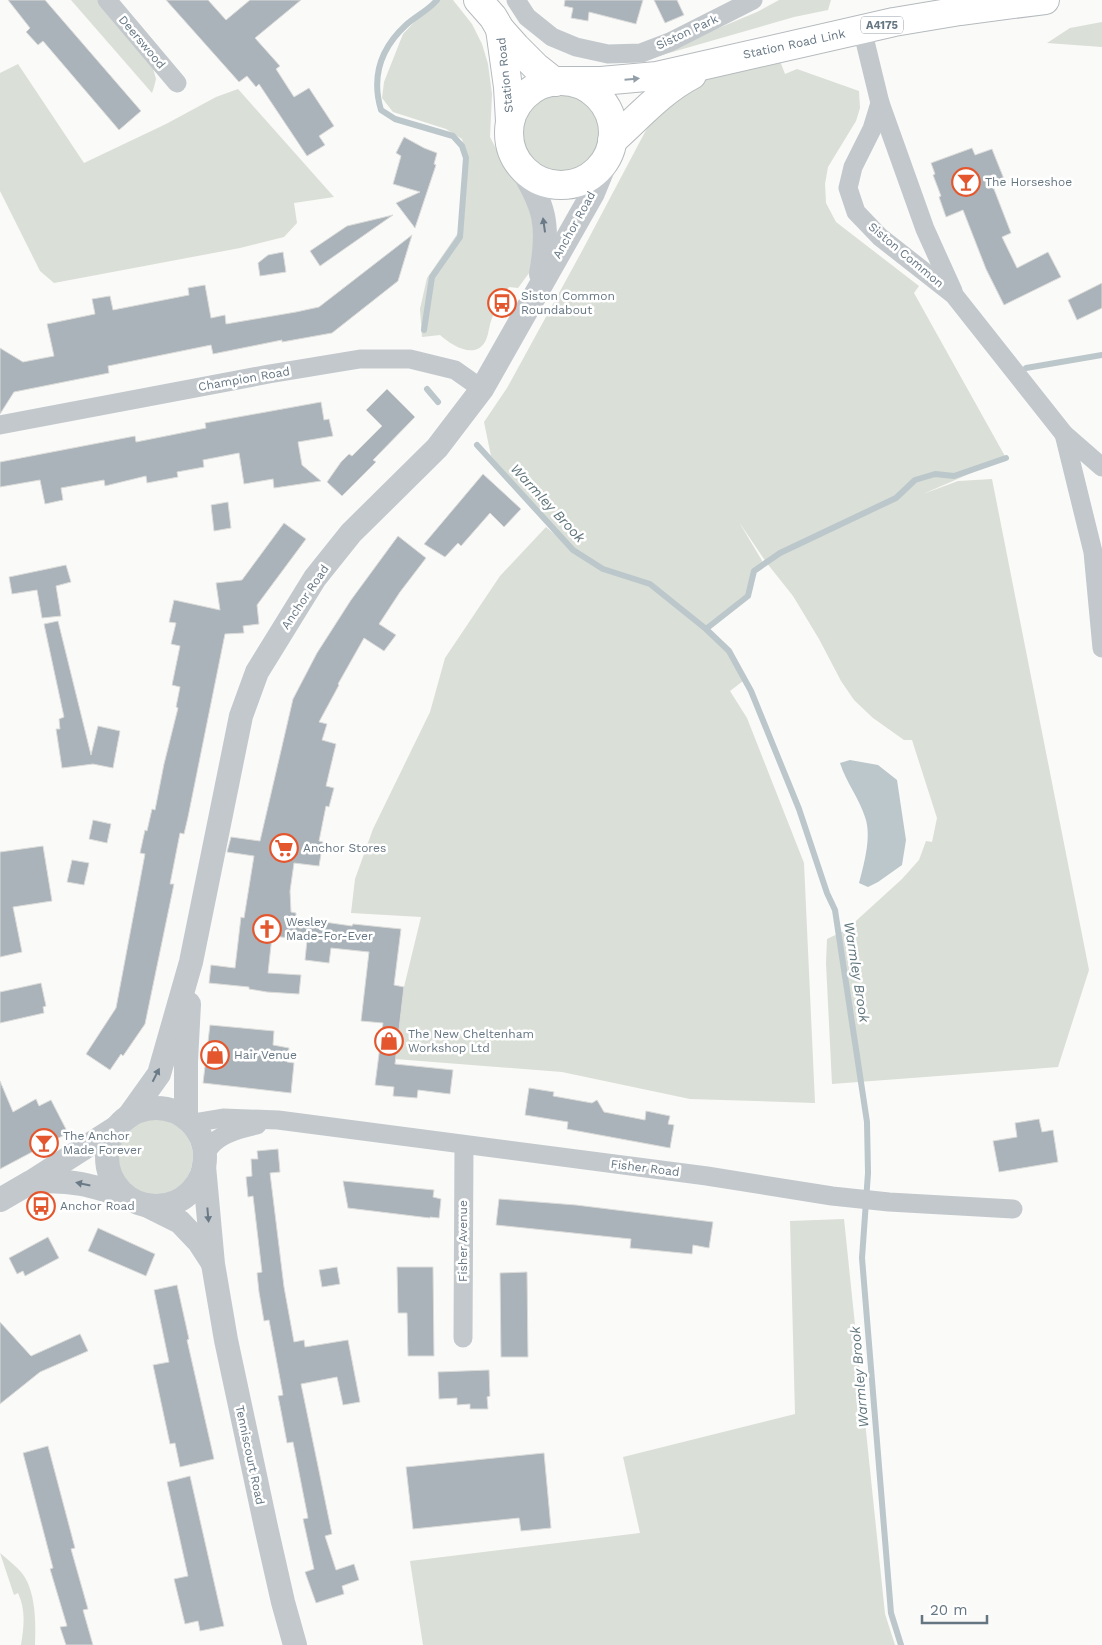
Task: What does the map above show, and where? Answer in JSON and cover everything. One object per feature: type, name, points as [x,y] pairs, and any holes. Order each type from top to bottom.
[{"type":"main road","name":"Station Road","points":[[478,0],[493,17],[500,29],[536,67],[561,81]]},
{"type":"main road","name":"Station Road Link","points":[[561,81],[601,81],[657,76],[960,6],[1045,0]]},
{"type":"main road","name":"Station Road","points":[[500,29],[508,87],[510,121]]},
{"type":"main road","name":"Station Road Link","points":[[610,150],[656,98],[679,82],[720,60]]},
{"type":"main road","name":"A4175","points":[[561,81],[578,84],[594,93],[607,109],[613,126],[610,150],[599,168],[585,179],[568,185],[541,181],[531,176],[518,163],[509,139],[510,121],[519,102],[532,89],[548,82],[561,81]]},
{"type":"street","name":"Deerswood","points":[[106,0],[177,83]]},
{"type":"street","name":"Siston Park","points":[[516,0],[527,17],[552,37],[576,47],[608,54],[641,53],[670,42],[753,0]]},
{"type":"street","name":"Siston Common","points":[[862,29],[880,103],[925,229],[954,295]]},
{"type":"street","name":"Siston Common","points":[[880,103],[872,129],[853,167],[848,188],[856,212],[880,237],[954,295],[1064,434],[1102,467]]},
{"type":"street","name":"Anchor Road","points":[[123,1121],[158,1074],[191,962],[241,716],[257,672],[315,578],[351,534],[437,448],[482,389],[593,193],[610,150]]},
{"type":"street","name":"Anchor Road","points":[[518,163],[531,183],[541,206],[546,228],[545,248],[538,290]]},
{"type":"street","name":"Champion Road","points":[[0,425],[360,359],[410,359],[455,370],[482,389]]},
{"type":"street","points":[[1064,434],[1093,552],[1102,648]]},
{"type":"street","name":"Anchor Road","points":[[190,1120],[186,1061],[191,962]]},
{"type":"street","points":[[0,1200],[31,1182],[138,1111],[158,1108],[168,1110],[190,1120],[202,1143],[204,1162],[200,1178],[183,1198],[171,1203],[158,1205],[138,1202],[95,1186],[73,1182],[54,1180],[31,1182]]},
{"type":"street","name":"Fisher Road","points":[[190,1120],[223,1118],[278,1120],[707,1176],[832,1196],[888,1202],[1012,1209]]},
{"type":"street","name":"Fisher Road","points":[[204,1162],[210,1146],[223,1136],[242,1128],[278,1120]]},
{"type":"street","points":[[123,1121],[110,1138],[107,1152],[108,1165],[112,1178],[119,1190],[138,1202]]},
{"type":"street","name":"Fisher Avenue","points":[[463,1338],[464,1145]]},
{"type":"street","name":"Tenniscourt Road","points":[[204,1162],[213,1264],[228,1349],[283,1602],[295,1645]]},
{"type":"street","name":"Tenniscourt Road","points":[[138,1202],[180,1222],[199,1242],[213,1264]]},
{"type":"shaded area","points":[[71,0],[98,0],[151,61],[156,79],[152,93]]},
{"type":"shaded area","points":[[435,0],[453,0],[472,24],[482,44],[488,64],[492,94],[490,137],[502,160],[515,176],[536,213],[532,269],[518,288],[509,287],[494,314],[486,340],[482,346],[470,350],[457,347],[440,335],[422,337],[420,309],[427,278],[460,230],[465,151],[462,139],[446,129],[393,112],[382,98],[384,82],[403,34]]},
{"type":"shaded area","points":[[779,0],[831,0],[828,10],[794,17],[655,57],[654,55],[757,12]]},
{"type":"shaded area","points":[[1102,22],[1102,47],[1047,43],[1070,28]]},
{"type":"shaded area","points":[[780,61],[785,74],[797,69],[859,91],[860,108],[856,121],[828,167],[825,184],[826,203],[836,222],[919,286],[914,293],[1006,458],[923,494],[958,481],[992,479],[1089,970],[1058,1067],[832,1084],[826,963],[827,939],[846,930],[902,879],[919,860],[926,841],[932,842],[937,818],[912,740],[904,740],[873,718],[854,700],[841,681],[793,596],[766,562],[739,522],[764,564],[754,571],[748,596],[706,629],[729,651],[747,678],[730,691],[747,718],[804,863],[815,1103],[690,1099],[562,1072],[395,1059],[404,987],[421,917],[351,913],[355,879],[373,829],[430,712],[445,658],[500,576],[546,527],[569,546],[491,456],[484,422],[507,388],[645,132],[661,106],[704,77]]},
{"type":"shaded area","points":[[18,64],[84,163],[166,124],[216,97],[238,89],[334,197],[294,203],[297,223],[284,237],[240,248],[54,283],[40,271],[0,191],[0,73]]},
{"type":"shaded area","points":[[561,93],[576,96],[589,105],[598,118],[601,133],[598,148],[589,161],[576,170],[561,173],[546,170],[533,161],[524,148],[521,133],[524,118],[533,105],[546,96]]},
{"type":"shaded area","points":[[850,760],[878,765],[897,780],[906,840],[902,865],[868,887],[859,883],[866,850],[867,825],[840,763]]},
{"type":"shaded area","points":[[155,1119],[170,1122],[182,1130],[190,1142],[193,1157],[190,1172],[182,1184],[170,1192],[155,1195],[140,1192],[128,1184],[120,1172],[117,1157],[120,1142],[128,1130],[140,1122]]},
{"type":"shaded area","points":[[844,1219],[885,1614],[895,1645],[423,1645],[410,1561],[640,1533],[623,1457],[795,1414],[790,1221]]},
{"type":"shaded area","points":[[0,1553],[21,1572],[30,1588],[35,1617],[35,1645],[21,1645],[23,1612],[21,1599],[18,1593],[14,1595]]},
{"type":"building","points":[[8,0],[45,0],[141,111],[119,130],[43,41],[38,45],[26,32],[30,28]]},
{"type":"building","points":[[166,0],[208,0],[226,20],[250,0],[301,0],[255,38],[280,66],[276,69],[294,97],[309,88],[334,126],[319,136],[325,145],[307,156],[259,84],[256,87],[247,76],[239,82]]},
{"type":"building","points":[[565,0],[643,0],[636,24],[589,12],[588,21],[571,18],[573,8],[564,6]]},
{"type":"building","points":[[654,0],[677,0],[684,15],[665,23]]},
{"type":"building","points":[[404,137],[437,153],[434,164],[436,165],[415,228],[396,203],[420,192],[393,184],[401,156],[396,153]]},
{"type":"building","points":[[972,148],[975,155],[992,149],[1004,179],[992,184],[1011,233],[1002,237],[1017,268],[1048,252],[1061,277],[1004,305],[986,269],[963,210],[946,217],[933,175],[935,174],[931,163]]},
{"type":"building","points":[[393,215],[320,266],[310,251],[347,226]]},
{"type":"building","points":[[412,235],[398,281],[332,333],[282,342],[282,340],[213,354],[211,345],[108,366],[109,373],[14,392],[0,414],[0,348],[23,362],[54,356],[47,324],[95,314],[92,299],[110,296],[113,310],[189,295],[188,288],[205,285],[211,318],[225,315],[226,324],[296,312],[319,307]]},
{"type":"building","points":[[283,252],[286,272],[260,276],[258,263],[268,255]]},
{"type":"building","points":[[1102,283],[1102,308],[1077,320],[1068,300]]},
{"type":"building","points":[[387,389],[415,417],[373,460],[376,462],[342,496],[327,482],[341,462],[349,454],[352,456],[382,426],[366,410]]},
{"type":"building","points":[[321,402],[324,420],[329,419],[333,436],[298,442],[302,465],[321,481],[274,488],[273,479],[244,484],[239,453],[203,460],[204,467],[177,472],[178,477],[147,483],[146,476],[105,486],[104,480],[61,488],[63,500],[45,504],[40,480],[0,487],[0,462],[135,436],[136,442],[206,428],[205,423]]},
{"type":"building","points":[[483,474],[521,509],[504,527],[490,513],[461,546],[458,543],[445,557],[424,544]]},
{"type":"building","points":[[228,502],[231,528],[214,531],[211,505]]},
{"type":"building","points":[[284,523],[306,539],[257,605],[259,624],[243,626],[244,633],[225,634],[188,817],[184,834],[180,833],[170,884],[174,884],[145,1024],[123,1056],[121,1054],[110,1070],[86,1054],[116,1008],[145,854],[140,853],[152,809],[155,810],[178,708],[176,707],[180,687],[172,685],[180,646],[171,644],[176,623],[169,622],[174,600],[220,610],[216,583],[242,580]]},
{"type":"building","points":[[398,536],[426,558],[379,624],[396,635],[384,651],[364,638],[319,722],[327,724],[322,740],[336,744],[326,786],[334,788],[329,807],[326,806],[319,841],[323,842],[319,866],[294,863],[290,891],[291,912],[296,913],[296,918],[352,926],[353,924],[401,929],[394,985],[404,987],[395,1064],[453,1070],[450,1094],[418,1090],[417,1098],[393,1096],[394,1087],[375,1085],[383,1023],[361,1021],[369,952],[331,948],[329,963],[305,960],[307,940],[272,936],[268,973],[301,975],[299,994],[267,992],[249,989],[249,987],[209,983],[211,965],[235,968],[241,917],[244,918],[254,856],[227,852],[231,837],[260,841],[293,699],[317,653],[351,600]]},
{"type":"building","points":[[66,565],[71,582],[56,586],[61,616],[42,618],[37,590],[12,594],[9,577]]},
{"type":"building","points":[[58,621],[91,755],[98,726],[120,731],[113,768],[93,764],[62,768],[56,729],[60,729],[59,719],[64,717],[44,624]]},
{"type":"building","points":[[93,820],[111,824],[107,843],[89,839]]},
{"type":"building","points":[[43,846],[52,901],[13,907],[22,952],[0,957],[0,852]]},
{"type":"building","points":[[72,860],[89,863],[84,885],[67,882]]},
{"type":"building","points":[[41,983],[46,1006],[43,1007],[44,1013],[0,1023],[0,992]]},
{"type":"building","points":[[210,1025],[274,1031],[273,1045],[289,1048],[287,1062],[294,1063],[291,1093],[203,1083]]},
{"type":"building","points":[[0,1081],[13,1112],[36,1099],[39,1106],[51,1100],[68,1133],[0,1169]]},
{"type":"building","points":[[529,1088],[554,1092],[553,1096],[592,1103],[597,1100],[604,1112],[645,1120],[646,1111],[670,1116],[668,1124],[674,1125],[670,1148],[567,1129],[568,1122],[525,1115]]},
{"type":"building","points":[[1039,1119],[1042,1132],[1053,1130],[1058,1162],[999,1172],[993,1141],[1017,1137],[1015,1123]]},
{"type":"building","points":[[278,1149],[280,1172],[270,1173],[284,1287],[294,1342],[304,1340],[305,1347],[348,1340],[360,1402],[343,1405],[337,1377],[301,1384],[332,1534],[325,1536],[336,1570],[354,1564],[359,1580],[342,1586],[344,1594],[316,1603],[305,1572],[314,1569],[303,1519],[308,1518],[293,1442],[287,1443],[278,1396],[283,1395],[269,1320],[264,1321],[257,1273],[262,1272],[253,1196],[248,1197],[246,1177],[252,1176],[251,1159],[258,1159],[257,1151]]},
{"type":"building","points":[[343,1181],[434,1190],[433,1197],[441,1199],[439,1218],[348,1208]]},
{"type":"building","points":[[499,1199],[576,1205],[713,1222],[709,1248],[693,1245],[692,1254],[630,1248],[631,1239],[496,1225]]},
{"type":"building","points":[[98,1228],[155,1254],[146,1276],[88,1251]]},
{"type":"building","points":[[48,1237],[59,1258],[25,1276],[23,1271],[17,1274],[9,1258]]},
{"type":"building","points":[[337,1267],[340,1284],[322,1287],[319,1270]]},
{"type":"building","points":[[397,1267],[433,1267],[434,1356],[408,1356],[407,1313],[398,1313]]},
{"type":"building","points":[[527,1272],[528,1357],[501,1357],[500,1273]]},
{"type":"building","points":[[177,1285],[189,1339],[187,1340],[214,1459],[180,1467],[175,1443],[170,1444],[153,1365],[169,1362],[154,1290]]},
{"type":"building","points":[[0,1322],[31,1356],[80,1334],[88,1351],[40,1372],[0,1404]]},
{"type":"building","points":[[489,1370],[490,1396],[487,1397],[488,1409],[470,1409],[470,1404],[457,1405],[457,1398],[439,1399],[438,1372]]},
{"type":"building","points":[[48,1446],[75,1548],[71,1549],[88,1609],[83,1610],[93,1645],[66,1645],[60,1627],[67,1626],[50,1569],[53,1568],[23,1453]]},
{"type":"building","points":[[544,1453],[551,1528],[521,1531],[519,1518],[413,1529],[406,1467]]},
{"type":"building","points":[[190,1476],[224,1626],[200,1631],[198,1621],[185,1624],[174,1579],[188,1576],[167,1482]]},
{"type":"waterway","name":"Warmley Brook","points":[[424,330],[432,277],[460,237],[466,158],[462,146],[453,136],[395,119],[381,110],[377,86],[380,63],[390,43],[406,25],[437,0]]},
{"type":"waterway","points":[[1026,368],[1102,355]]},
{"type":"waterway","name":"Warmley Brook","points":[[427,389],[438,402]]},
{"type":"waterway","name":"Warmley Brook","points":[[477,445],[573,550],[603,569],[650,584],[706,629],[729,651],[751,691],[799,809],[827,893],[835,910],[867,1122],[868,1173],[862,1258],[891,1613],[901,1645]]},
{"type":"waterway","points":[[706,629],[748,596],[754,571],[780,553],[896,498],[915,480],[935,474],[954,476],[1006,458]]},
{"type":"place","name":"The Horseshoe","points":[[966,182]]},
{"type":"place","name":"Siston Common Roundabout","points":[[502,303]]},
{"type":"place","name":"Anchor Stores","points":[[284,848]]},
{"type":"place","name":"Wesley Made-For-Ever","points":[[267,929]]},
{"type":"place","name":"The New Cheltenham Workshop Ltd","points":[[389,1041]]},
{"type":"place","name":"Hair Venue","points":[[215,1055]]},
{"type":"place","name":"The Anchor Made Forever","points":[[44,1143]]},
{"type":"place","name":"Anchor Road","points":[[41,1206]]}]
